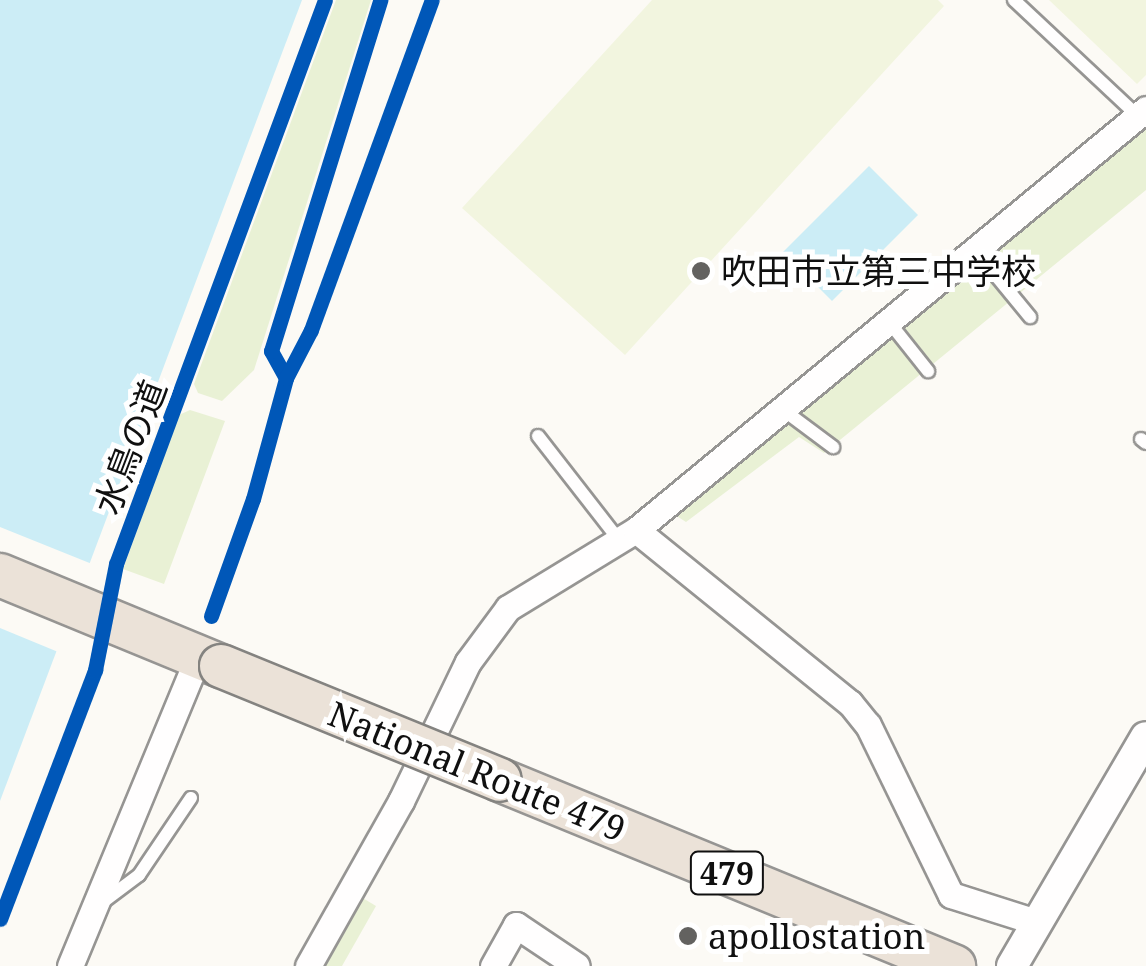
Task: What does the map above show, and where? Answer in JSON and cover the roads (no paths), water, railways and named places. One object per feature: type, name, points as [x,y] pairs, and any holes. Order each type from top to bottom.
[{"type":"highway","name":"National Route 479","points":[[0,575],[954,966]]},
{"type":"street","points":[[308,966],[401,801],[468,662],[508,608],[627,535],[1142,113]]},
{"type":"street","points":[[627,535],[868,725],[952,896],[1036,922]]},
{"type":"street","points":[[70,966],[199,657]]},
{"type":"street","points":[[1012,966],[1143,749]]},
{"type":"street","points":[[493,966],[516,925],[577,966]]},
{"type":"lane","points":[[1014,0],[1142,113]]},
{"type":"lane","points":[[975,250],[1030,318]]},
{"type":"lane","points":[[889,322],[928,372]]},
{"type":"lane","points":[[782,409],[833,447]]},
{"type":"lane","points":[[538,436],[627,535]]},
{"type":"lane","points":[[95,908],[139,874],[191,798]]},
{"type":"water","points":[[0,0],[302,0],[0,801]]},
{"type":"water","points":[[869,166],[918,215],[832,301],[783,252]]},
{"type":"place","name":"吹田市立第三中学校","points":[[701,271]]},
{"type":"place","name":"apollostation","points":[[688,936]]}]
